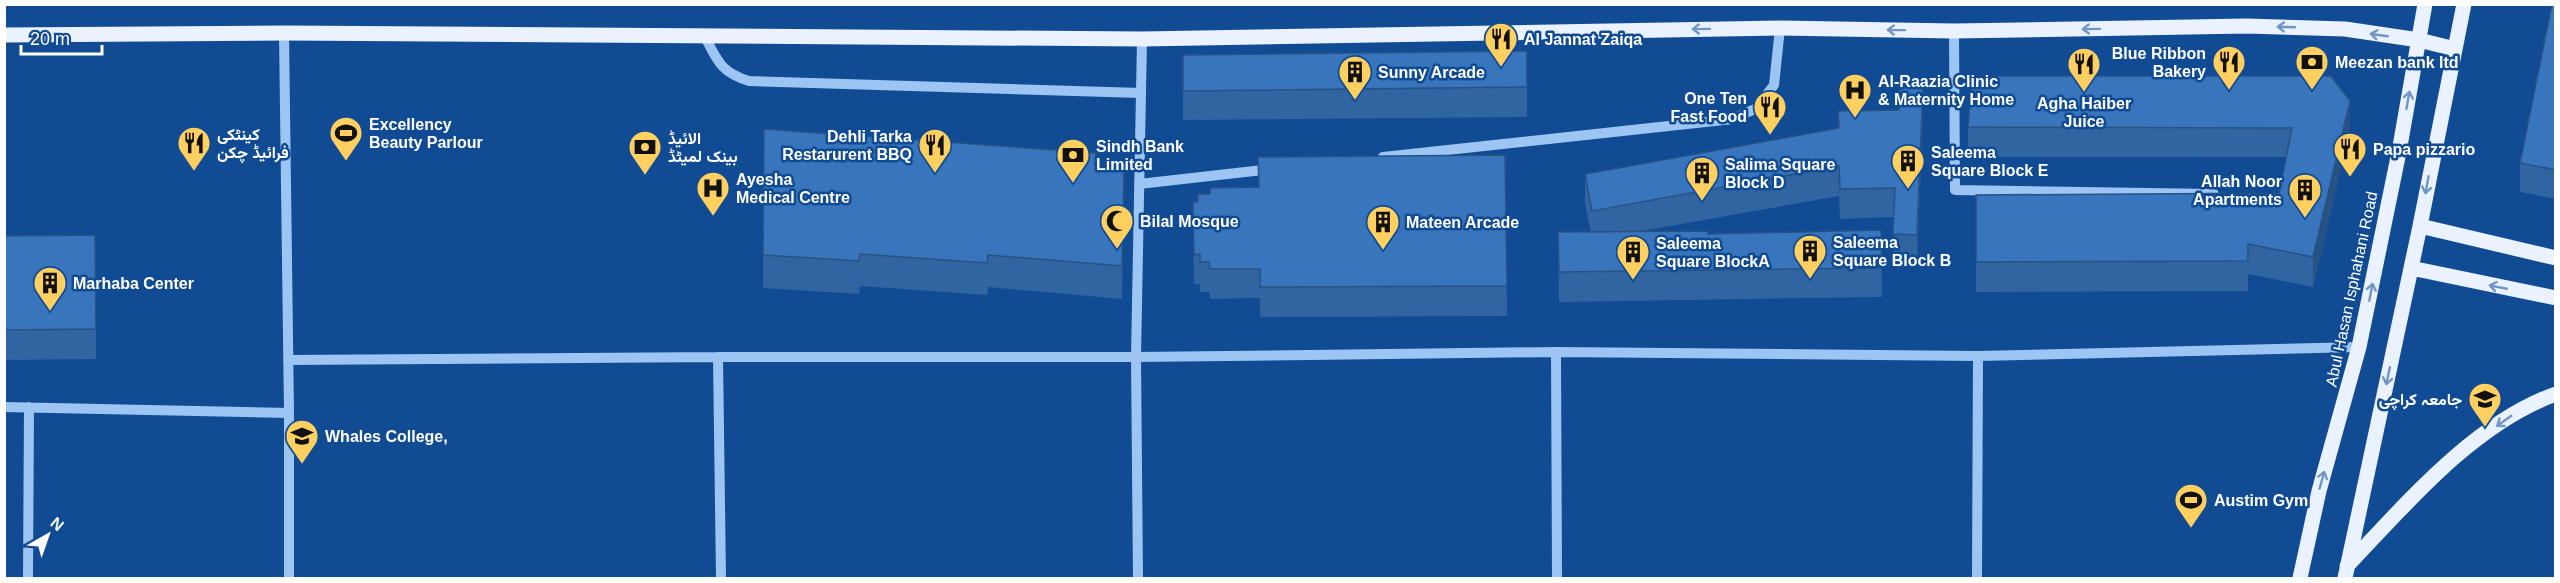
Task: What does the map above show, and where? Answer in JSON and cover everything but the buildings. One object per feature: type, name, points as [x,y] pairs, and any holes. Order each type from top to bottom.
[{"type":"main road","name":"Abul Hasan Isphahani Road","points":[[2300,579],[2319,491],[2360,347],[2399,152],[2425,4]]},
{"type":"main road","points":[[2346,572],[2420,226],[2464,5]]},
{"type":"main road","points":[[4,35],[284,33],[1142,39],[1780,28],[1954,31],[2247,26],[2344,30],[2419,40],[2455,49]]},
{"type":"main road","points":[[2420,226],[2556,258]]},
{"type":"main road","points":[[2411,268],[2556,298]]},
{"type":"main road","points":[[2346,572],[2465,448],[2531,403],[2556,394]]},
{"type":"street","points":[[1377,158],[1734,119],[1757,108],[1774,85],[1780,28]]},
{"type":"street","points":[[1954,31],[1955,190],[2223,194]]},
{"type":"street","points":[[284,33],[289,579]]},
{"type":"street","points":[[704,35],[720,65],[732,75],[749,81],[1141,93]]},
{"type":"street","points":[[1138,579],[1136,357],[1142,39]]},
{"type":"street","points":[[1139,184],[1282,168]]},
{"type":"street","points":[[288,360],[1136,357],[1556,351],[1978,356],[2360,347]]},
{"type":"street","points":[[1556,351],[1557,579]]},
{"type":"street","points":[[1977,579],[1978,356]]},
{"type":"street","points":[[718,357],[721,579]]},
{"type":"street","points":[[4,407],[289,413]]},
{"type":"street","points":[[28,579],[29,407]]},
{"type":"place","name":"Al Jannat Zaiqa","points":[[1501,68]]},
{"type":"place","name":"Blue Ribbon Bakery","points":[[2229,91]]},
{"type":"place","name":"Meezan bank ltd","points":[[2312,91]]},
{"type":"place","name":"Agha Haiber Juice","points":[[2084,93]]},
{"type":"place","name":"Sunny Arcade","points":[[1355,101]]},
{"type":"place","name":"Al-Raazia Clinic & Maternity Home","points":[[1855,119]]},
{"type":"place","name":"One Ten Fast Food","points":[[1770,136]]},
{"type":"place","name":"Excellency Beauty Parlour","points":[[346,162]]},
{"type":"place","name":"کینٹکی فرائیڈ چکن","points":[[194,172]]},
{"type":"place","name":"Dehli Tarka Restarurent BBQ","points":[[935,174]]},
{"type":"place","name":"الائیڈ بینک لمیٹڈ","points":[[645,176]]},
{"type":"place","name":"Papa pizzario","points":[[2350,178]]},
{"type":"place","name":"Sindh Bank Limited","points":[[1073,184]]},
{"type":"place","name":"Saleema Square Block E","points":[[1908,190]]},
{"type":"place","name":"Salima Square Block D","points":[[1702,202]]},
{"type":"place","name":"Ayesha Medical Centre","points":[[713,217]]},
{"type":"place","name":"Allah Noor Apartments","points":[[2305,219]]},
{"type":"place","name":"Bilal Mosque","points":[[1117,250]]},
{"type":"place","name":"Mateen Arcade","points":[[1383,251]]},
{"type":"place","name":"Saleema Square Block B","points":[[1810,280]]},
{"type":"place","name":"Saleema Square BlockA","points":[[1633,281]]},
{"type":"place","name":"Marhaba Center","points":[[50,312]]},
{"type":"place","name":"جامعہ کراچی","points":[[2485,428]]},
{"type":"place","name":"Whales College,","points":[[302,465]]},
{"type":"place","name":"Austim Gym","points":[[2191,529]]}]
